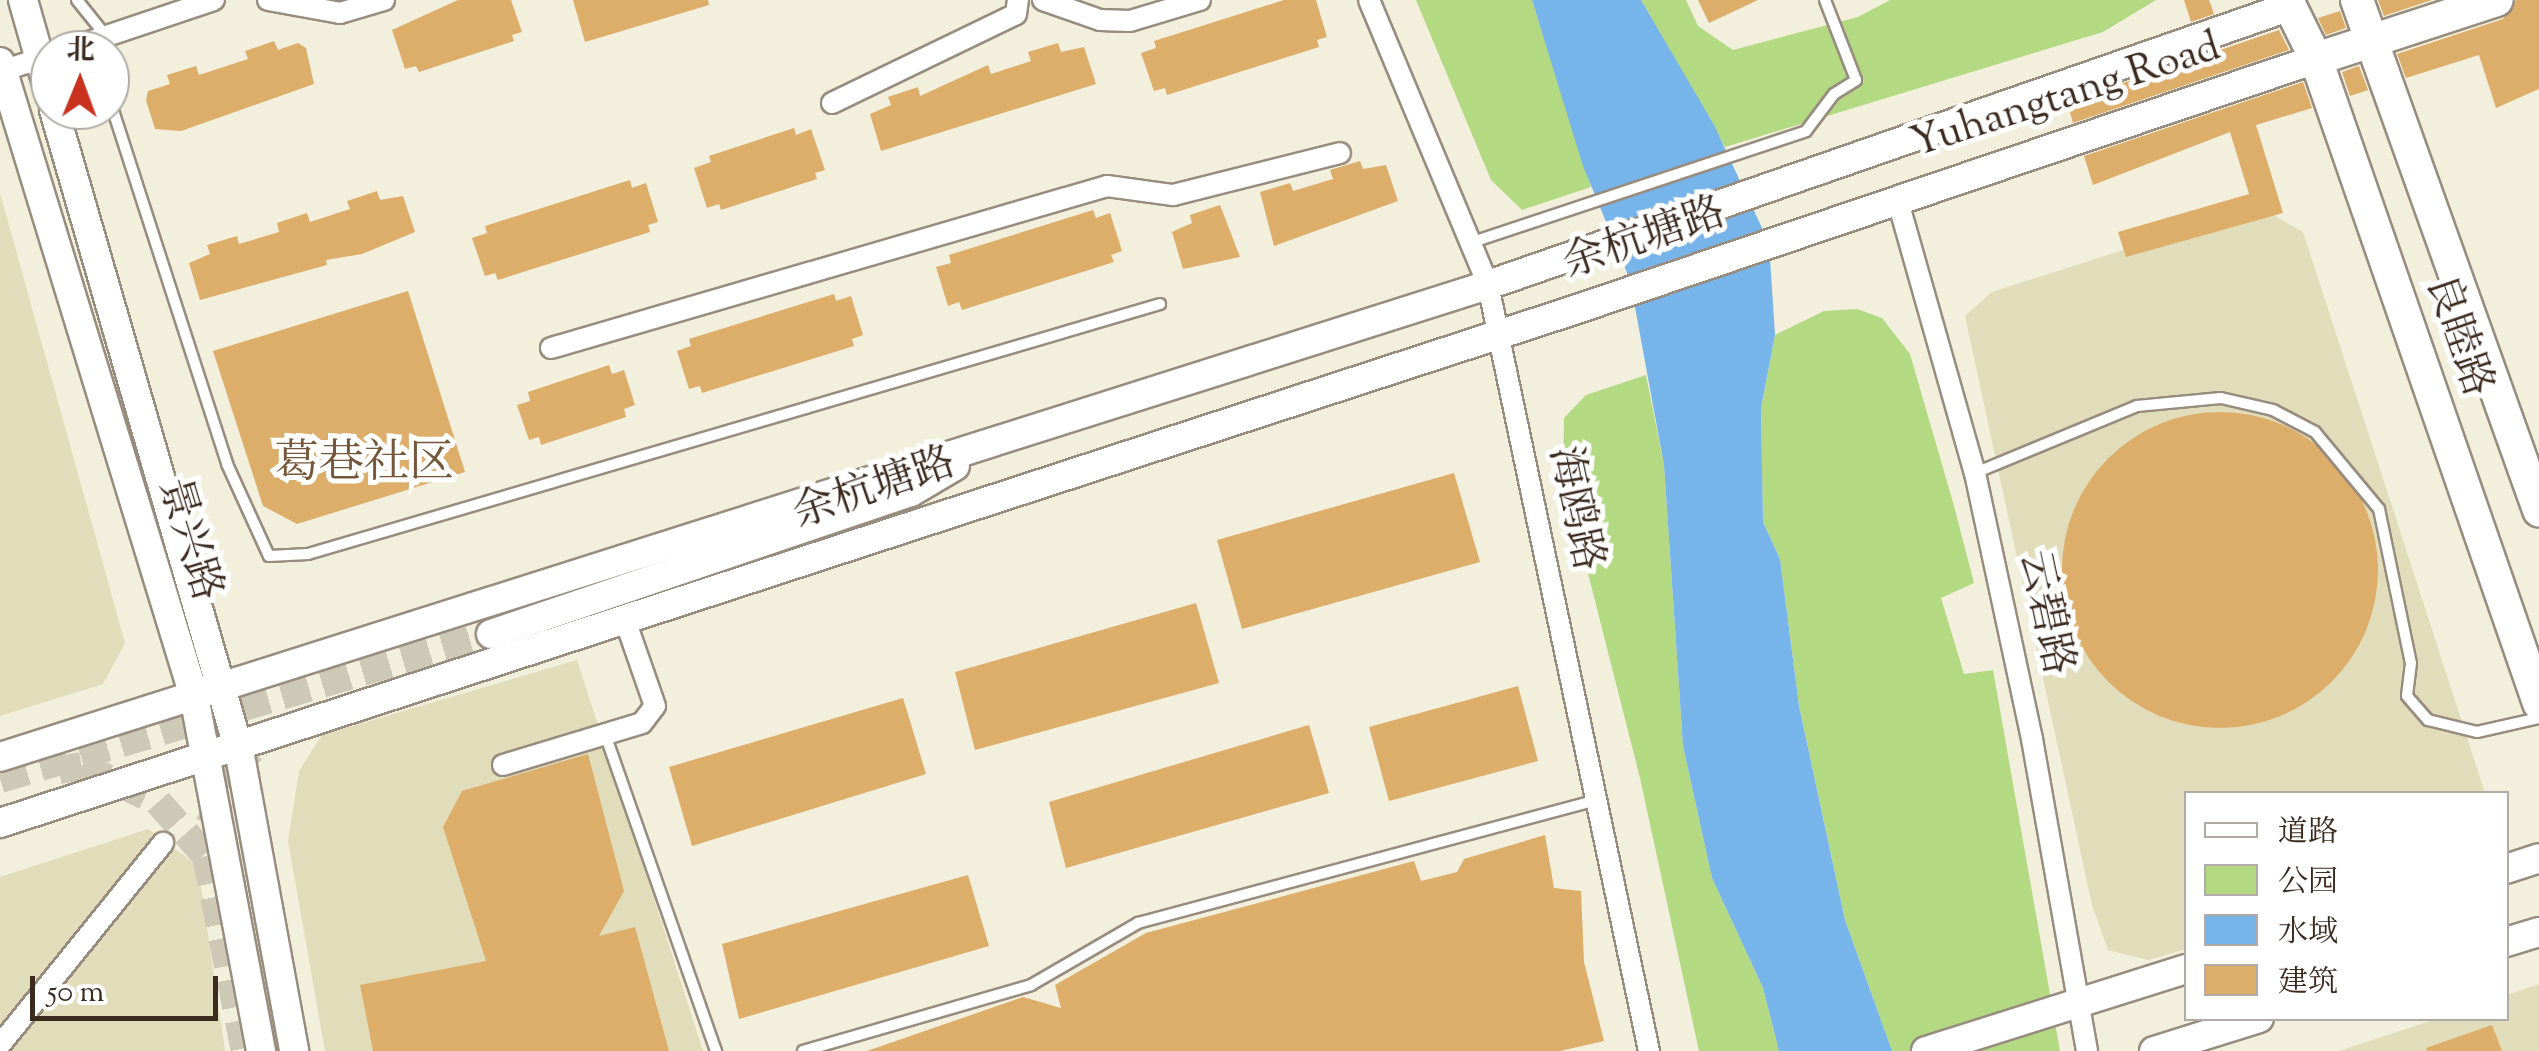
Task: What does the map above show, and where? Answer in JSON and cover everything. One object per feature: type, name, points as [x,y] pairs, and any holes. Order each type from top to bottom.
[{"type":"main road","points":[[22,0],[38,30]]},
{"type":"main road","name":"良睦路","points":[[2357,0],[2374,38],[2539,510]]},
{"type":"main road","name":"Yuhangtang Road","points":[[1777,240],[2497,0]]},
{"type":"main road","name":"良睦路","points":[[2295,2],[2539,702]]},
{"type":"main road","name":"Yuhangtang Road","points":[[1757,188],[2295,2]]},
{"type":"main road","name":"景兴路","points":[[1,68],[208,691],[239,750],[294,1051]]},
{"type":"main road","name":"景兴路","points":[[59,130],[208,691],[210,760],[261,1051]]},
{"type":"main road","name":"余杭塘路","points":[[208,691],[1488,285],[1757,188]]},
{"type":"main road","name":"余杭塘路","points":[[0,823],[210,760],[1012,489],[1583,307],[1777,240]]},
{"type":"main road","points":[[994,442],[911,492],[493,638],[922,500],[1012,489]]},
{"type":"main road","points":[[0,757],[208,691]]},
{"type":"main road","points":[[2509,868],[2539,858]]},
{"type":"main road","points":[[2509,941],[2539,932]]},
{"type":"main road","points":[[1930,1050],[2184,970]]},
{"type":"main road","points":[[2154,1051],[2249,1021]]},
{"type":"street","points":[[130,33],[214,0]]},
{"type":"street","points":[[268,0],[340,12],[384,0]]},
{"type":"street","points":[[832,102],[1016,14],[1018,0]]},
{"type":"street","points":[[1043,0],[1100,20],[1130,21],[1200,0]]},
{"type":"street","name":"海鸥路","points":[[1369,0],[1488,285],[1649,1051]]},
{"type":"street","points":[[1,68],[30,60]]},
{"type":"street","points":[[551,348],[1107,186],[1173,195],[1340,153]]},
{"type":"street","name":"云碧路","points":[[1897,198],[1975,472],[2087,1051]]},
{"type":"street","points":[[503,765],[642,722],[654,706],[624,620]]},
{"type":"street","points":[[0,1045],[163,843]]},
{"type":"lane","points":[[77,0],[97,30]]},
{"type":"lane","points":[[1470,243],[1582,210],[1806,131],[1834,94],[1856,80],[1826,0]]},
{"type":"lane","points":[[119,130],[226,464],[269,556],[308,554],[1160,304]]},
{"type":"lane","points":[[1975,472],[2138,406],[2221,398],[2273,410],[2314,432],[2379,509],[2411,662],[2408,696],[2428,720],[2477,732],[2539,718]]},
{"type":"lane","points":[[605,734],[716,1051]]},
{"type":"lane","points":[[804,1051],[1032,985],[1138,923],[1597,800]]},
{"type":"shaded area","points":[[0,193],[125,643],[103,684],[0,716]]},
{"type":"shaded area","points":[[2271,214],[2303,232],[2484,791],[2184,791],[2184,950],[2148,960],[2108,950],[2092,905],[1965,316],[1992,292],[2233,215]]},
{"type":"shaded area","points":[[577,660],[703,1051],[325,1051],[288,841],[299,771],[322,735]]},
{"type":"shaded area","points":[[148,829],[198,866],[225,1051],[0,1051],[0,877]]},
{"type":"shaded area","points":[[2539,984],[2539,1051],[2339,1051],[2430,1021],[2509,1021],[2509,994]]},
{"type":"green space","points":[[1416,0],[1532,0],[1591,187],[1522,210],[1491,180]]},
{"type":"green space","points":[[1641,0],[1686,0],[1698,26],[1733,50],[1858,17],[1890,0],[2156,0],[2103,32],[1725,147]]},
{"type":"green space","points":[[1857,309],[1882,318],[1910,354],[1954,506],[1974,583],[1941,598],[1964,674],[1993,670],[2060,1051],[1892,1051],[1845,920],[1799,706],[1780,559],[1763,522],[1761,408],[1775,335],[1824,311]]},
{"type":"green space","points":[[1646,375],[1664,465],[1683,746],[1712,878],[1763,988],[1779,1051],[1699,1051],[1640,778],[1563,475],[1564,418],[1586,395]]},
{"type":"water","points":[[1532,0],[1641,0],[1714,125],[1769,243],[1775,335],[1761,408],[1763,522],[1780,559],[1799,706],[1845,920],[1892,1051],[1779,1051],[1763,988],[1712,878],[1683,746],[1664,465],[1630,280],[1583,166]]},
{"type":"building","points":[[458,0],[511,0],[522,32],[512,35],[514,41],[419,72],[416,66],[405,69],[392,30]]},
{"type":"building","points":[[573,0],[708,0],[709,5],[585,42]]},
{"type":"building","points":[[1284,0],[1316,0],[1327,37],[1317,40],[1319,47],[1167,95],[1165,88],[1154,91],[1141,53],[1156,48],[1154,41]]},
{"type":"building","points":[[1698,0],[1758,0],[1709,23]]},
{"type":"building","points":[[2184,0],[2209,0],[2214,14],[2191,22]]},
{"type":"building","points":[[2378,0],[2432,0],[2384,16]]},
{"type":"building","points":[[2516,0],[2539,0],[2539,89],[2496,108],[2479,55],[2406,78],[2397,54],[2503,19]]},
{"type":"building","points":[[2340,11],[2346,28],[2326,35],[2318,18]]},
{"type":"building","points":[[2279,30],[2289,50],[2073,123],[2067,102]]},
{"type":"building","points":[[274,41],[278,50],[298,43],[306,48],[314,84],[181,131],[155,129],[146,100],[148,91],[170,84],[167,75],[196,66],[199,75],[248,59],[245,51]]},
{"type":"building","points":[[1058,43],[1061,52],[1084,47],[1096,84],[881,151],[870,114],[891,105],[888,97],[918,87],[920,96],[988,65],[991,74],[1031,61],[1028,52]]},
{"type":"building","points":[[2359,66],[2368,90],[2350,96],[2342,72]]},
{"type":"building","points":[[2303,82],[2312,108],[2256,125],[2283,213],[2126,257],[2118,232],[2249,194],[2230,132],[2093,185],[2084,156]]},
{"type":"building","points":[[794,128],[796,135],[811,129],[825,170],[815,173],[817,179],[721,210],[719,204],[707,208],[694,168],[711,162],[709,156]]},
{"type":"building","points":[[1360,161],[1363,169],[1386,165],[1398,201],[1274,246],[1260,192],[1290,183],[1293,191],[1333,179],[1330,170]]},
{"type":"building","points":[[630,180],[632,188],[646,183],[658,222],[648,225],[650,232],[498,280],[495,273],[485,276],[472,238],[487,233],[485,226]]},
{"type":"building","points":[[377,191],[380,200],[403,196],[415,232],[362,254],[326,260],[327,265],[200,300],[189,263],[210,254],[207,245],[237,236],[239,244],[279,232],[277,223],[307,213],[310,222],[350,209],[347,201]]},
{"type":"building","points":[[1220,205],[1240,257],[1183,269],[1172,232],[1192,223],[1190,215]]},
{"type":"building","points":[[1093,210],[1096,218],[1110,213],[1122,251],[1111,255],[1114,262],[962,310],[959,302],[948,306],[936,267],[951,263],[949,255]]},
{"type":"building","points":[[408,291],[465,472],[297,524],[263,506],[213,351]]},
{"type":"building","points":[[834,294],[836,301],[851,296],[863,335],[852,339],[854,346],[702,393],[700,386],[689,389],[677,351],[691,346],[689,339]]},
{"type":"building","points":[[609,365],[612,374],[624,370],[635,405],[624,409],[626,417],[541,445],[539,437],[529,440],[517,405],[530,401],[528,392]]},
{"type":"building","points":[[2220,412],[2251,415],[2280,424],[2332,458],[2366,510],[2375,539],[2375,601],[2366,630],[2332,682],[2280,716],[2251,725],[2220,728],[2189,725],[2160,716],[2108,682],[2074,630],[2065,601],[2062,570],[2065,539],[2074,510],[2108,458],[2160,424],[2189,415]]},
{"type":"building","points":[[1454,473],[1480,562],[1242,629],[1217,540]]},
{"type":"building","points":[[1196,603],[1219,683],[975,750],[955,672]]},
{"type":"building","points":[[1518,686],[1538,761],[1389,801],[1369,727]]},
{"type":"building","points":[[903,698],[926,774],[692,846],[669,767]]},
{"type":"building","points":[[1309,725],[1329,793],[1066,868],[1049,802]]},
{"type":"building","points":[[588,754],[624,891],[599,936],[635,927],[669,1051],[373,1051],[360,985],[486,961],[443,827],[462,791]]},
{"type":"building","points":[[1545,835],[1554,888],[1581,891],[1584,962],[1604,1041],[1560,1051],[867,1051],[1023,997],[1061,1008],[1055,985],[1146,933],[1414,861],[1421,881],[1457,872],[1464,859]]},
{"type":"building","points":[[968,875],[989,946],[739,1019],[722,944]]},
{"type":"building","points":[[2492,1025],[2502,1051],[2427,1051],[2426,1048]]},
{"type":"tunnel","points":[[0,779],[491,634]]},
{"type":"tunnel","points":[[209,825],[238,764],[252,750]]},
{"type":"tunnel","points":[[59,770],[82,766],[158,802],[206,856],[245,1051]]},
{"type":"district","name":"葛巷社区","points":[[364,466]]}]
